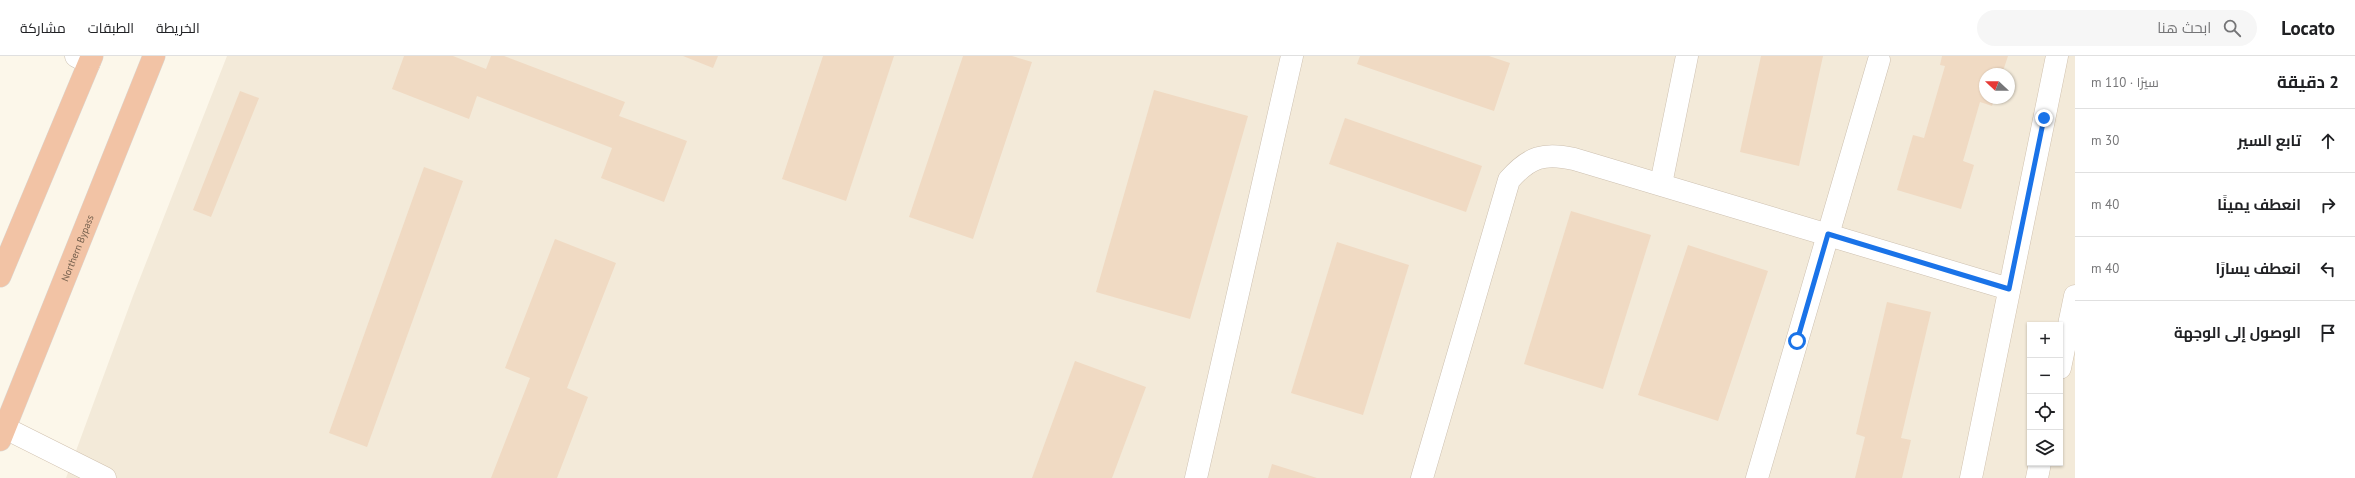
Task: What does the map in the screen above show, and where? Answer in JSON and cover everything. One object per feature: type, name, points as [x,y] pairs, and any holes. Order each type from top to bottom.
[{"type":"highway","name":"Northern Bypass","points":[[2,434],[154,56]]},
{"type":"highway","points":[[0,276],[85,58]]},
{"type":"street","points":[[1196,478],[1292,56]]},
{"type":"street","points":[[1661,184],[1687,56]]},
{"type":"street","points":[[1970,478],[2057,56]]},
{"type":"street","points":[[1757,478],[1879,60]]},
{"type":"street","points":[[1422,478],[1509,180],[1526,163],[1538,157],[1556,155],[1661,184],[2009,289]]},
{"type":"street","points":[[2062,358],[2075,296]]},
{"type":"street","points":[[2,434],[105,478]]},
{"type":"street","points":[[2037,478],[2039,466]]},
{"type":"shaded area","points":[[227,56],[2075,56],[2075,478],[66,478],[133,296]]},
{"type":"building","points":[[404,56],[453,56],[486,69],[491,56],[504,56],[625,102],[619,116],[687,141],[664,202],[601,178],[612,148],[477,96],[469,119],[392,89]]},
{"type":"building","points":[[683,56],[718,56],[713,68]]},
{"type":"building","points":[[823,56],[894,56],[846,201],[782,179]]},
{"type":"building","points":[[963,56],[1012,56],[1032,62],[973,239],[909,217]]},
{"type":"building","points":[[1360,56],[1489,56],[1510,63],[1494,111],[1357,64]]},
{"type":"building","points":[[1761,56],[1823,56],[1799,166],[1740,152]]},
{"type":"building","points":[[1942,56],[2008,56],[2004,68],[1979,68],[1979,104],[1963,161],[1974,165],[1961,209],[1897,190],[1913,135],[1924,138],[1945,66],[1940,65]]},
{"type":"building","points":[[1154,90],[1248,116],[1190,319],[1096,292]]},
{"type":"building","points":[[240,91],[259,98],[211,217],[193,210]]},
{"type":"building","points":[[1345,118],[1482,166],[1466,212],[1329,164]]},
{"type":"building","points":[[424,167],[463,181],[367,447],[329,433]]},
{"type":"building","points":[[1571,211],[1651,235],[1603,389],[1524,364]]},
{"type":"building","points":[[555,239],[616,263],[567,388],[588,397],[557,478],[491,478],[530,378],[505,368]]},
{"type":"building","points":[[1337,242],[1409,265],[1363,415],[1291,393]]},
{"type":"building","points":[[1688,245],[1768,271],[1718,421],[1638,395]]},
{"type":"building","points":[[1887,302],[1931,312],[1901,438],[1911,440],[1902,478],[1855,478],[1865,437],[1856,434]]},
{"type":"building","points":[[1075,361],[1146,387],[1112,478],[1032,478]]},
{"type":"building","points":[[1272,464],[1317,478],[1268,478]]},
{"type":"route","points":[[1797,341],[1828,234],[2009,289],[2044,118]]}]
